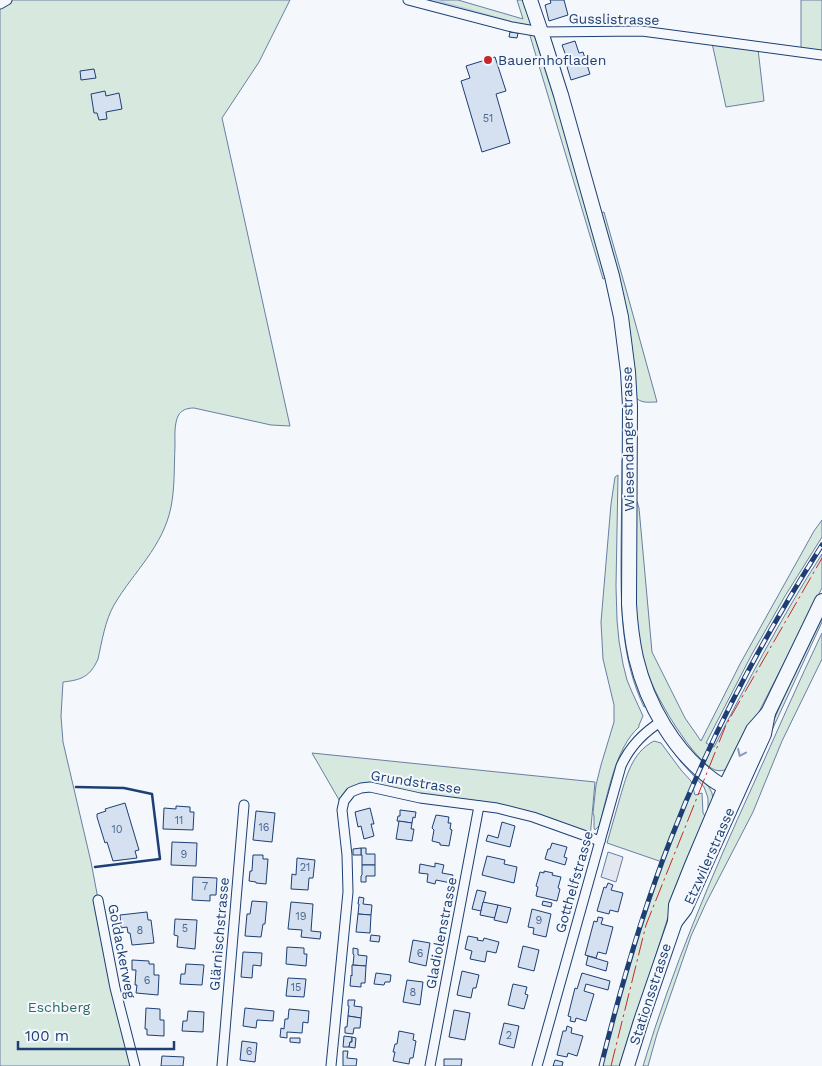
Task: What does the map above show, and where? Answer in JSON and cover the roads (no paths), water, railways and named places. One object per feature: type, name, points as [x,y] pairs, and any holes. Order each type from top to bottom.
[{"type":"main road","name":"Wiesendangerstrasse","points":[[530,0],[595,214],[621,317],[628,364],[630,406],[629,575],[630,620],[634,648],[650,698],[662,721],[680,747],[696,764],[710,778],[731,790]]},
{"type":"main road","name":"Etzwilerstrasse","points":[[675,922],[685,909],[731,790],[764,734],[768,713],[822,601]]},
{"type":"main road","name":"Stationsstrasse","points":[[627,1066],[675,922]]},
{"type":"street","points":[[0,4],[7,0]]},
{"type":"street","name":"Gusslistrasse","points":[[408,0],[512,27],[541,32],[642,31],[822,55]]},
{"type":"street","name":"Gotthelfstrasse","points":[[537,1066],[623,761],[639,738],[662,721]]},
{"type":"street","name":"Grundstrasse","points":[[331,1066],[348,892],[347,855],[342,814],[342,805],[347,796],[356,790],[370,787],[412,796],[506,810],[600,841]]},
{"type":"street","name":"Glärnischstrasse","points":[[222,1066],[244,805]]},
{"type":"street","name":"Gladiolenstrasse","points":[[430,1066],[479,806]]},
{"type":"street","name":"Goldackerweg","points":[[98,900],[116,995],[136,1066]]},
{"type":"waterway","points":[[433,0],[510,22]]},
{"type":"railway","points":[[601,1066],[640,925],[659,869],[702,764],[758,653],[822,545]]},
{"type":"place","name":"Bauernhofladen","points":[[488,60]]},
{"type":"park label","name":"Eschberg","points":[[59,1007]]}]
